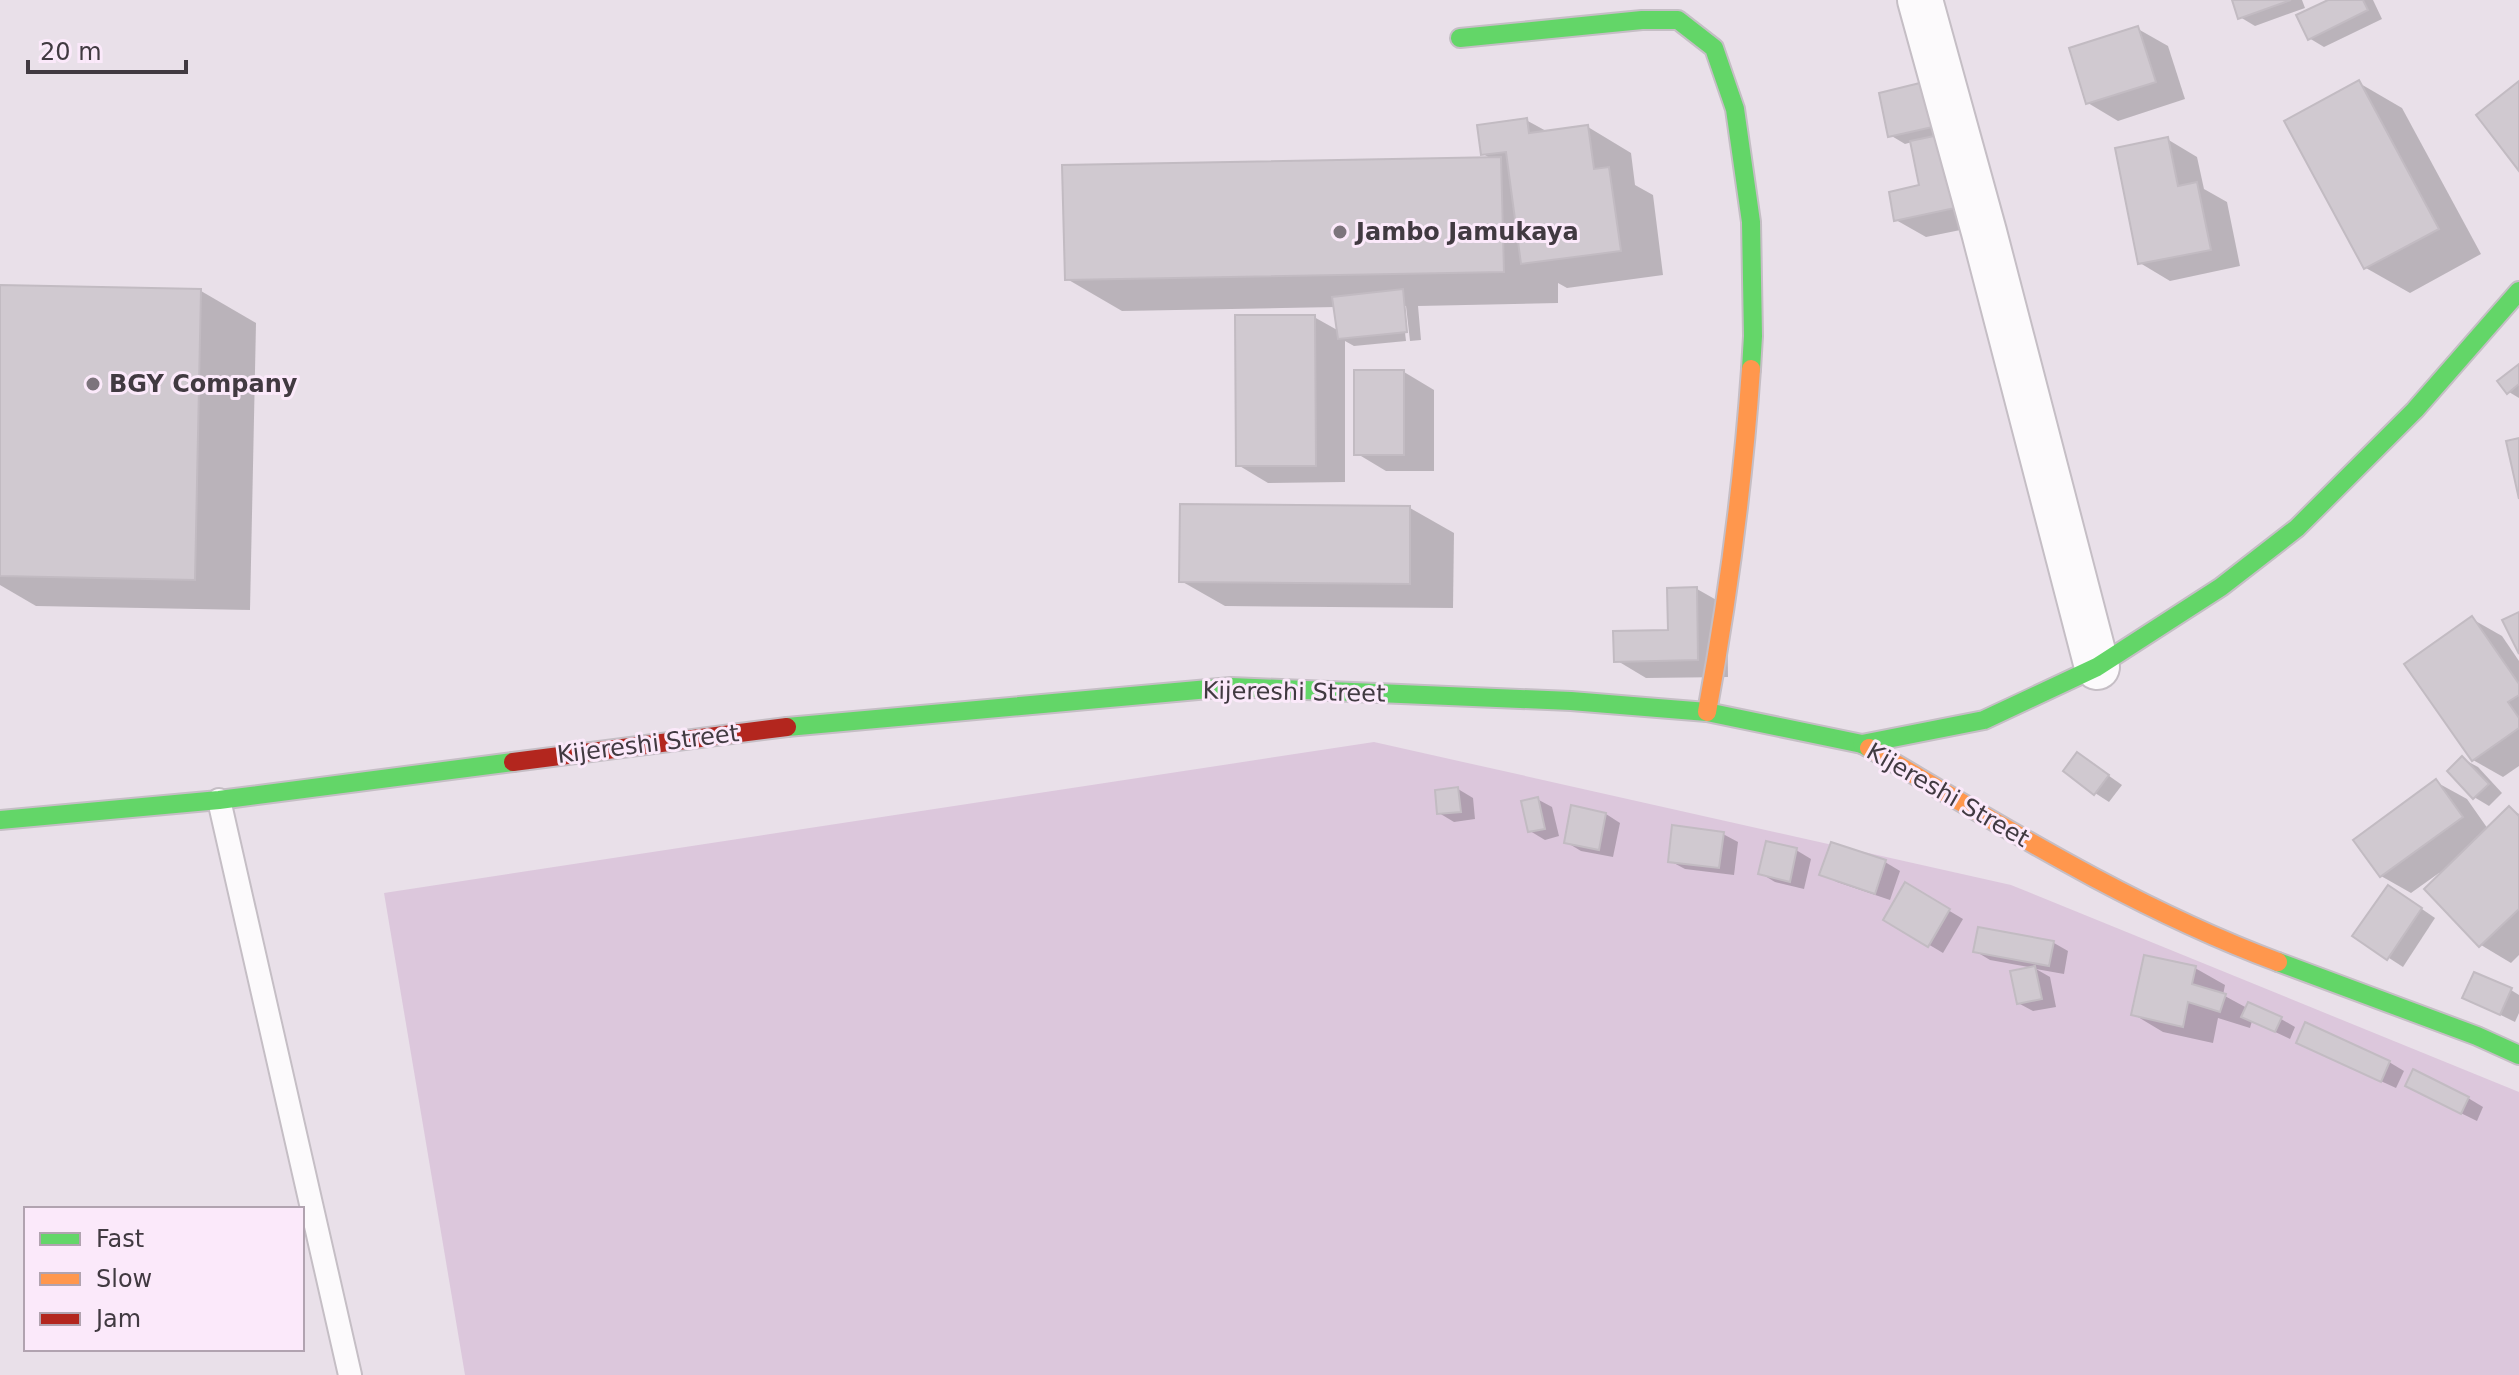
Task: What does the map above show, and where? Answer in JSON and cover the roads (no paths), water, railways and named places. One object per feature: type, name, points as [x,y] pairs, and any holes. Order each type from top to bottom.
[{"type":"street","points":[[1920,0],[2097,667]]},
{"type":"street","points":[[1460,38],[1642,20],[1678,20],[1714,48],[1735,109],[1751,222],[1753,336],[1745,458],[1722,631],[1707,712]]},
{"type":"street","points":[[1862,744],[1984,720],[2097,667],[2221,587],[2297,528],[2415,410],[2519,291]]},
{"type":"street","name":"Kijereshi Street","points":[[0,820],[219,800],[766,729],[1231,687],[1555,701],[1707,712],[1862,744],[2093,879],[2202,931],[2519,1055]]},
{"type":"lane","points":[[219,800],[350,1375]]},
{"type":"place","name":"Jambo Jamukaya","points":[[1340,232]]},
{"type":"place","name":"BGY Company","points":[[93,384]]}]
